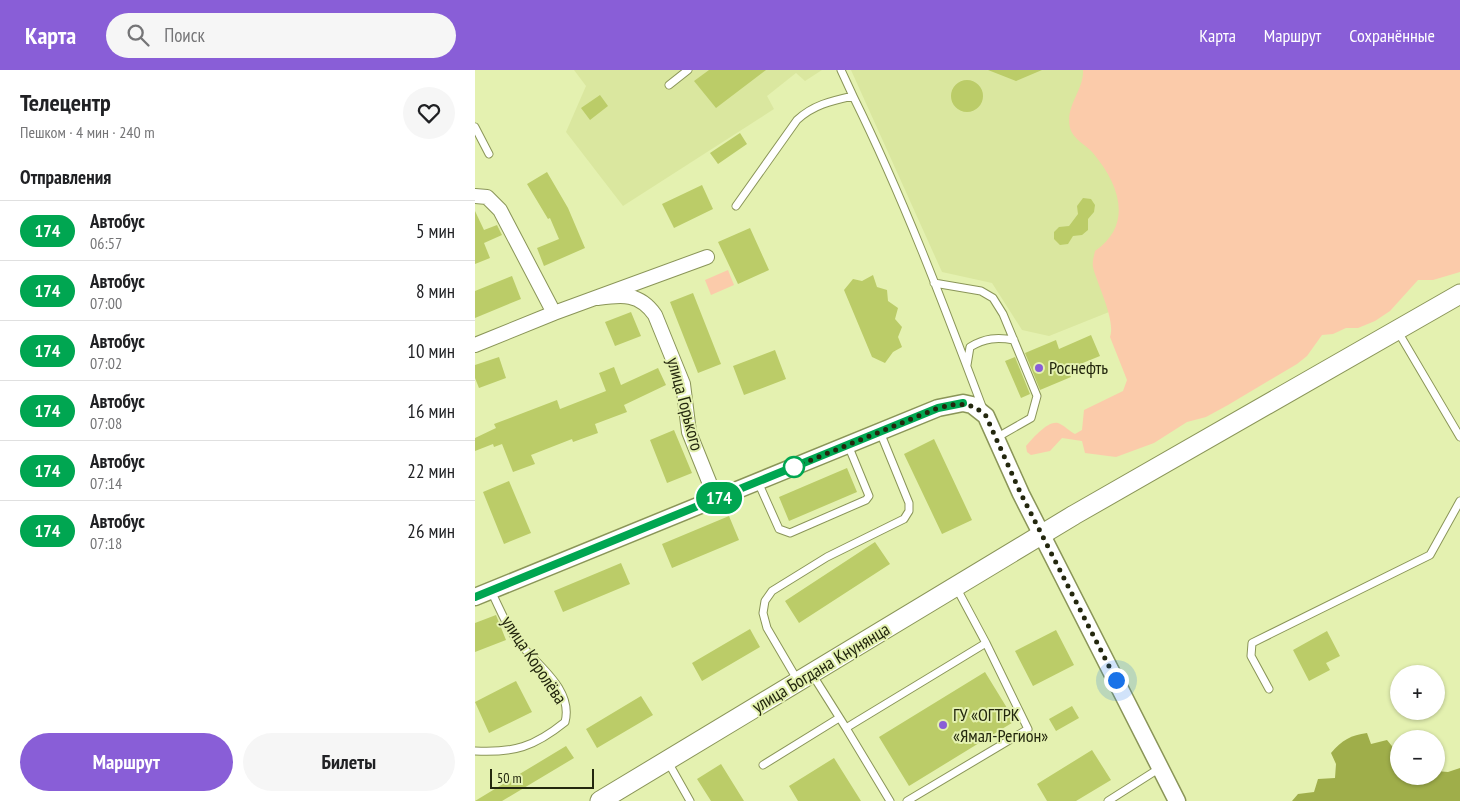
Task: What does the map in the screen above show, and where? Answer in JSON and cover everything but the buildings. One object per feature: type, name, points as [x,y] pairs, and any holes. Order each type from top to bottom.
[{"type":"main road","name":"улица Богдана Кнунянца","points":[[600,801],[1042,534],[1460,294]]},
{"type":"street","points":[[477,195],[487,197],[499,210],[554,313]]},
{"type":"street","name":"улица Горького","points":[[475,345],[554,313],[707,257]]},
{"type":"street","name":"улица Горького","points":[[597,298],[625,294],[633,296],[649,306],[655,315],[683,384],[689,432],[716,499]]},
{"type":"street","points":[[475,597],[938,408],[963,403],[972,405],[986,416],[1042,534],[1177,801]]},
{"type":"lane","points":[[669,84],[688,70]]},
{"type":"lane","points":[[841,70],[879,150],[986,416]]},
{"type":"lane","points":[[736,206],[797,120],[807,110],[820,104],[853,96]]},
{"type":"lane","points":[[475,127],[489,154]]},
{"type":"lane","points":[[934,284],[981,291],[993,298],[1003,314],[1037,396],[1031,418],[996,439]]},
{"type":"lane","points":[[1397,330],[1460,437]]},
{"type":"lane","points":[[967,366],[970,347],[980,340],[997,337],[1014,340]]},
{"type":"lane","points":[[880,432],[909,503],[909,511],[903,519],[827,557],[773,591],[765,601],[763,613],[767,628],[839,718],[890,801]]},
{"type":"lane","points":[[758,482],[779,529],[790,532],[866,500],[869,496],[848,445]]},
{"type":"lane","points":[[1269,688],[1251,656],[1252,643],[1430,555],[1460,501]]},
{"type":"lane","points":[[907,801],[1028,729],[956,587]]},
{"type":"lane","name":"улица Королёва","points":[[475,751],[505,752],[524,747],[565,722],[568,710],[563,697],[544,667],[511,631],[491,591]]},
{"type":"lane","points":[[846,728],[986,643]]},
{"type":"lane","points":[[763,765],[839,718]]},
{"type":"lane","points":[[667,761],[690,801]]},
{"type":"lane","points":[[1108,801],[1160,768]]},
{"type":"shaded area","points":[[574,70],[822,70],[805,81],[796,73],[767,96],[774,109],[623,206],[566,132],[586,86]]},
{"type":"shaded area","points":[[851,70],[1090,70],[1169,221],[1124,306],[1049,336],[1022,330],[992,283],[942,272]]},
{"type":"shaded area","points":[[1083,70],[1460,70],[1460,272],[1433,280],[1418,280],[1390,311],[1375,321],[1358,328],[1346,328],[1333,334],[1322,335],[1307,356],[1297,364],[1228,405],[1206,417],[1187,422],[1154,443],[1116,457],[1085,453],[1082,441],[1062,438],[1050,451],[1031,455],[1027,452],[1026,446],[1045,427],[1058,423],[1075,434],[1082,430],[1084,410],[1123,391],[1127,380],[1110,337],[1111,330],[1108,312],[1093,265],[1095,251],[1115,229],[1118,204],[1110,178],[1102,165],[1093,153],[1080,142],[1070,128],[1070,112],[1081,85]]},
{"type":"shaded area","points":[[728,270],[734,285],[711,295],[705,280]]},
{"type":"shaded area","points":[[1367,733],[1371,744],[1387,740],[1390,744],[1390,785],[1445,785],[1445,772],[1460,768],[1460,801],[1292,801],[1298,794],[1314,792],[1318,779],[1335,778],[1336,764],[1331,753],[1347,739]]},
{"type":"bus line","name":"174","points":[[475,597],[938,408],[963,403]]},
{"type":"place","name":"Роснефть","points":[[1039,368]]},
{"type":"place","name":"ГУ «ОГТРК «Ямал-Регион»","points":[[943,725]]},
{"type":"route","points":[[794,467],[951,404],[963,403],[972,405],[980,410],[986,416],[1021,494],[1116,680]]}]
